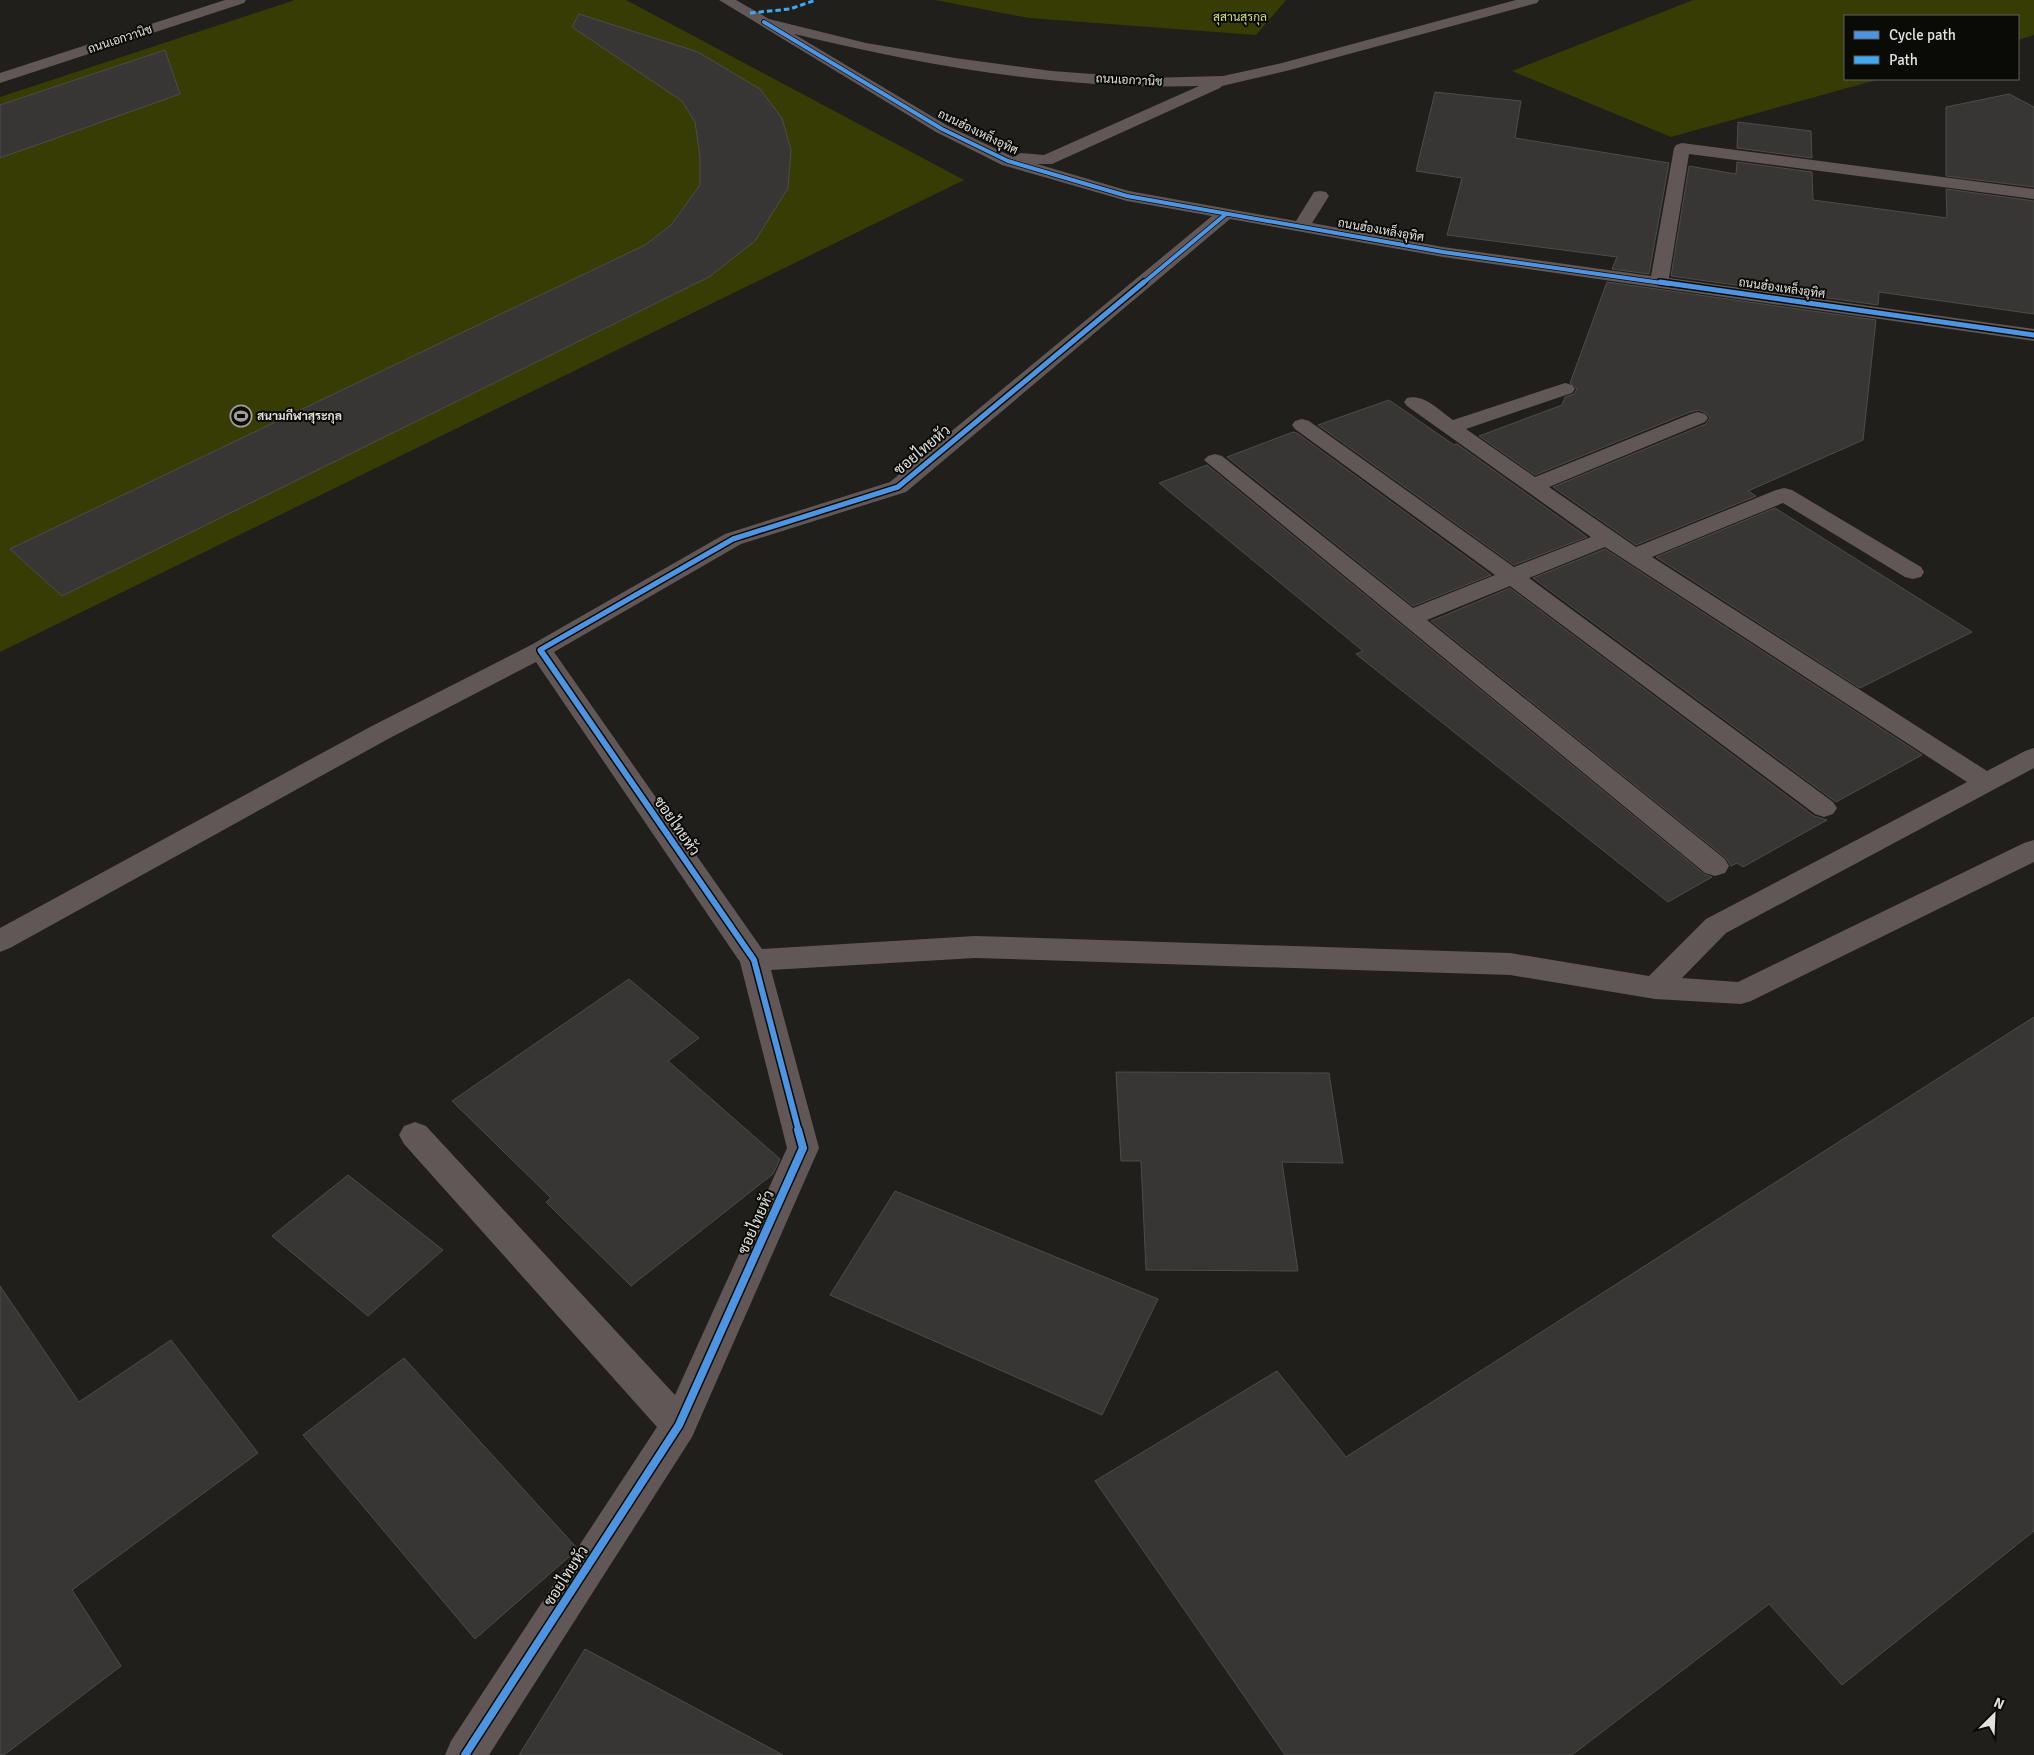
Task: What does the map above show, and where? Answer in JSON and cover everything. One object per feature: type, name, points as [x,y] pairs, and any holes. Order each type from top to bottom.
[{"type":"street","name":"ถนนเอกวานิช","points":[[726,0],[764,22],[866,47],[954,63],[1052,76],[1147,83],[1223,81],[1285,67],[1532,0]]},
{"type":"street","name":"ถนนเอกวานิช","points":[[0,78],[234,1]]},
{"type":"street","name":"ถนนฮ๋องเหล็งอุทิศ","points":[[764,22],[942,128],[1008,161],[1127,196],[1443,252],[2034,335]]},
{"type":"street","points":[[828,60],[827,49],[852,45],[866,47]]},
{"type":"street","points":[[999,156],[1046,160],[1223,81]]},
{"type":"street","points":[[1147,83],[1168,86],[1182,95],[1178,102]]},
{"type":"street","points":[[1659,283],[1682,148],[2034,194]]},
{"type":"street","points":[[1046,160],[1070,179]]},
{"type":"street","points":[[1300,228],[1320,196]]},
{"type":"street","name":"ซอยไทยหัว","points":[[465,1755],[679,1425],[803,1148],[754,960],[540,650],[733,539],[898,487],[1226,214]]},
{"type":"street","points":[[1450,428],[1565,389]]},
{"type":"street","points":[[1414,402],[1634,556],[1986,782]]},
{"type":"street","points":[[1532,486],[1698,418]]},
{"type":"street","points":[[1302,425],[1513,577],[1824,808]]},
{"type":"street","points":[[1215,460],[1715,866]]},
{"type":"street","points":[[1634,556],[1784,495],[1913,572]]},
{"type":"street","points":[[1410,618],[1607,538]]},
{"type":"street","points":[[0,941],[378,733],[540,650]]},
{"type":"street","points":[[1655,988],[1716,926],[2034,757]]},
{"type":"street","points":[[754,960],[975,947],[1510,964],[1655,988],[1741,993],[2034,850]]},
{"type":"street","points":[[415,1135],[679,1425]]},
{"type":"green space","name":"สนามกีฬาสุระกุล","points":[[295,0],[626,0],[964,180],[0,652],[0,97]]},
{"type":"green space","name":"สุสานสุรกุล","points":[[935,0],[1286,0],[1256,35],[1029,18]]},
{"type":"green space","points":[[1693,0],[2034,0],[2034,35],[2019,40],[2019,15],[1844,15],[1844,80],[1876,80],[1671,137],[1512,71]]},
{"type":"building","points":[[579,14],[698,52],[760,89],[782,118],[791,150],[788,188],[755,241],[709,277],[62,596],[10,549],[645,245],[671,225],[700,185],[700,157],[695,122],[682,101],[572,27]]},
{"type":"building","points":[[165,50],[180,94],[0,158],[0,105]]},
{"type":"building","points":[[1435,92],[1521,101],[1515,138],[1669,163],[1649,274],[1612,269],[1617,257],[1447,235],[1462,178],[1416,171]]},
{"type":"building","points":[[2009,94],[2034,107],[2034,187],[1946,176],[1946,107]]},
{"type":"building","points":[[1738,122],[1811,131],[1812,158],[1737,148]]},
{"type":"building","points":[[1737,162],[1812,172],[1813,200],[1947,218],[1946,189],[2034,201],[2034,314],[1879,292],[1878,305],[1671,276],[1689,166],[1736,174]]},
{"type":"building","points":[[1607,282],[1876,320],[1863,440],[1748,491],[1756,496],[1636,545],[1553,487],[1706,424],[1710,418],[1706,413],[1699,410],[1690,412],[1535,475],[1479,436],[1562,405],[1565,397],[1574,394],[1577,389],[1570,383]]},
{"type":"building","points":[[1389,400],[1454,445],[1457,444],[1587,537],[1514,565],[1318,425]]},
{"type":"building","points":[[1293,432],[1297,433],[1491,575],[1413,606],[1227,457]]},
{"type":"building","points":[[1207,465],[1704,874],[1712,877],[1668,902],[1356,654],[1363,651],[1159,483]]},
{"type":"building","points":[[1775,508],[1972,632],[1860,688],[1656,557]]},
{"type":"building","points":[[1605,549],[1922,755],[1836,802],[1533,578]]},
{"type":"building","points":[[1510,588],[1814,816],[1827,820],[1743,867],[1737,863],[1731,866],[1726,858],[1431,621]]},
{"type":"building","points":[[629,979],[699,1038],[668,1061],[780,1159],[773,1174],[631,1286],[546,1202],[551,1198],[452,1101]]},
{"type":"building","points":[[2034,1017],[2034,1531],[1842,1685],[1769,1604],[1572,1755],[1285,1755],[1095,1481],[1277,1371],[1346,1457]]},
{"type":"building","points":[[1116,1072],[1329,1073],[1343,1163],[1282,1162],[1298,1271],[1146,1270],[1141,1161],[1121,1161]]},
{"type":"building","points":[[348,1175],[443,1250],[368,1316],[272,1236]]},
{"type":"building","points":[[895,1191],[1158,1299],[1102,1415],[830,1295]]},
{"type":"building","points":[[0,1286],[79,1402],[171,1340],[258,1453],[72,1590],[121,1666],[4,1755],[0,1755]]},
{"type":"building","points":[[404,1358],[576,1547],[570,1556],[475,1639],[303,1435]]},
{"type":"building","points":[[585,1649],[783,1755],[519,1755]]},
{"type":"marked path","points":[[750,13],[790,9],[816,0]]},
{"type":"cycle path","points":[[764,22],[942,129],[1008,161],[1127,196],[1443,252],[2034,335]]},
{"type":"cycle path","points":[[465,1755],[679,1425],[803,1148],[754,960],[540,650],[733,539],[898,487],[1226,214]]},
{"type":"place","name":"สนามกีฬาสุระกุล","points":[[241,416]]}]
